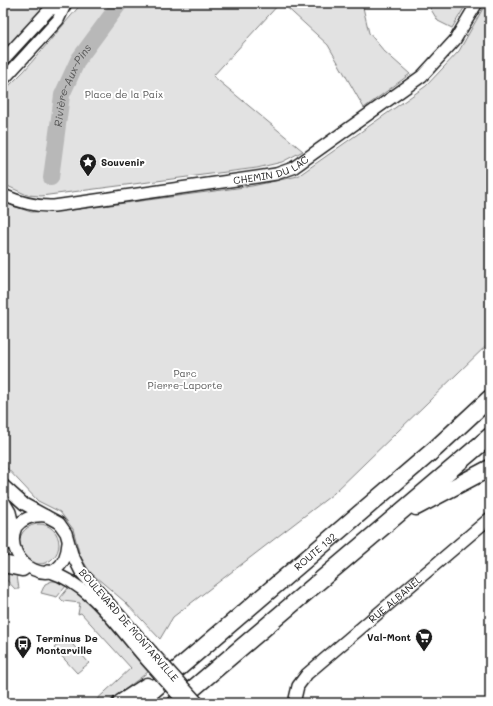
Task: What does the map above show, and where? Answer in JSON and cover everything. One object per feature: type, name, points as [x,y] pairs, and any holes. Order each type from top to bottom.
[{"type":"highway","name":"ROUTE 132","points":[[138,703],[436,448],[490,398]]},
{"type":"highway","points":[[176,703],[490,436]]},
{"type":"highway","points":[[393,519],[490,468]]},
{"type":"highway","points":[[3,564],[22,568]]},
{"type":"highway","points":[[121,703],[188,659]]},
{"type":"street","name":"CHEMIN DU LAC","points":[[3,194],[27,204],[45,207],[284,172],[307,159],[422,76],[455,40],[477,3]]},
{"type":"street","points":[[3,60],[49,10],[62,4]]},
{"type":"street","points":[[3,80],[58,20],[62,4]]},
{"type":"street","name":"BOULEVARD DE MONTARVILLE","points":[[3,485],[24,504],[49,516],[61,526],[75,562],[81,572],[185,703]]},
{"type":"street","points":[[3,500],[10,512],[9,536],[12,556],[22,568]]},
{"type":"street","points":[[9,536],[27,518],[49,516]]},
{"type":"street","name":"RUE ALBANEL","points":[[294,703],[298,686],[306,674],[490,518]]},
{"type":"street","points":[[48,572],[61,561],[66,553],[68,542]]},
{"type":"street","name":"BOULEVARD DE MONTARVILLE","points":[[22,568],[37,573],[48,572],[72,581],[88,594],[198,703]]},
{"type":"green space","points":[[3,3],[49,3],[3,52]]},
{"type":"green space","name":"Place de la Paix","points":[[82,3],[280,3],[213,76],[303,151],[282,162],[257,168],[41,196],[27,195],[3,184],[3,92],[24,71]]},
{"type":"green space","points":[[282,3],[362,3],[369,33],[384,51],[410,74],[364,108],[328,45]]},
{"type":"green space","points":[[427,3],[467,3],[452,28],[438,21]]},
{"type":"green space","name":"Parc Pierre-Laporte","points":[[486,3],[490,3],[490,342],[333,494],[173,617],[160,639],[125,602],[90,572],[80,556],[73,529],[60,512],[38,501],[3,464],[3,200],[10,205],[31,212],[73,210],[252,186],[298,176],[426,86],[459,51]]},
{"type":"green space","points":[[39,524],[50,527],[56,533],[59,544],[56,555],[50,561],[39,564],[28,561],[22,555],[19,544],[22,533],[28,527]]},
{"type":"green space","points":[[3,568],[17,576],[19,589],[15,589],[3,576]]},
{"type":"green space","points":[[52,581],[60,581],[66,586],[57,597],[41,593],[45,584]]},
{"type":"green space","points":[[69,587],[101,616],[148,672],[107,703],[93,703],[131,668],[81,613],[78,614],[80,603],[63,601],[60,598]]},
{"type":"green space","points":[[66,637],[89,663],[77,673],[54,648]]},
{"type":"waterway","name":"Rivière-Aux-Pins","points":[[51,178],[62,95],[78,60],[120,3]]},
{"type":"place","name":"Souvenir","points":[[88,177]]},
{"type":"place","name":"Val-Mont","points":[[424,652]]},
{"type":"place","name":"Terminus De Montarville","points":[[23,659]]}]
